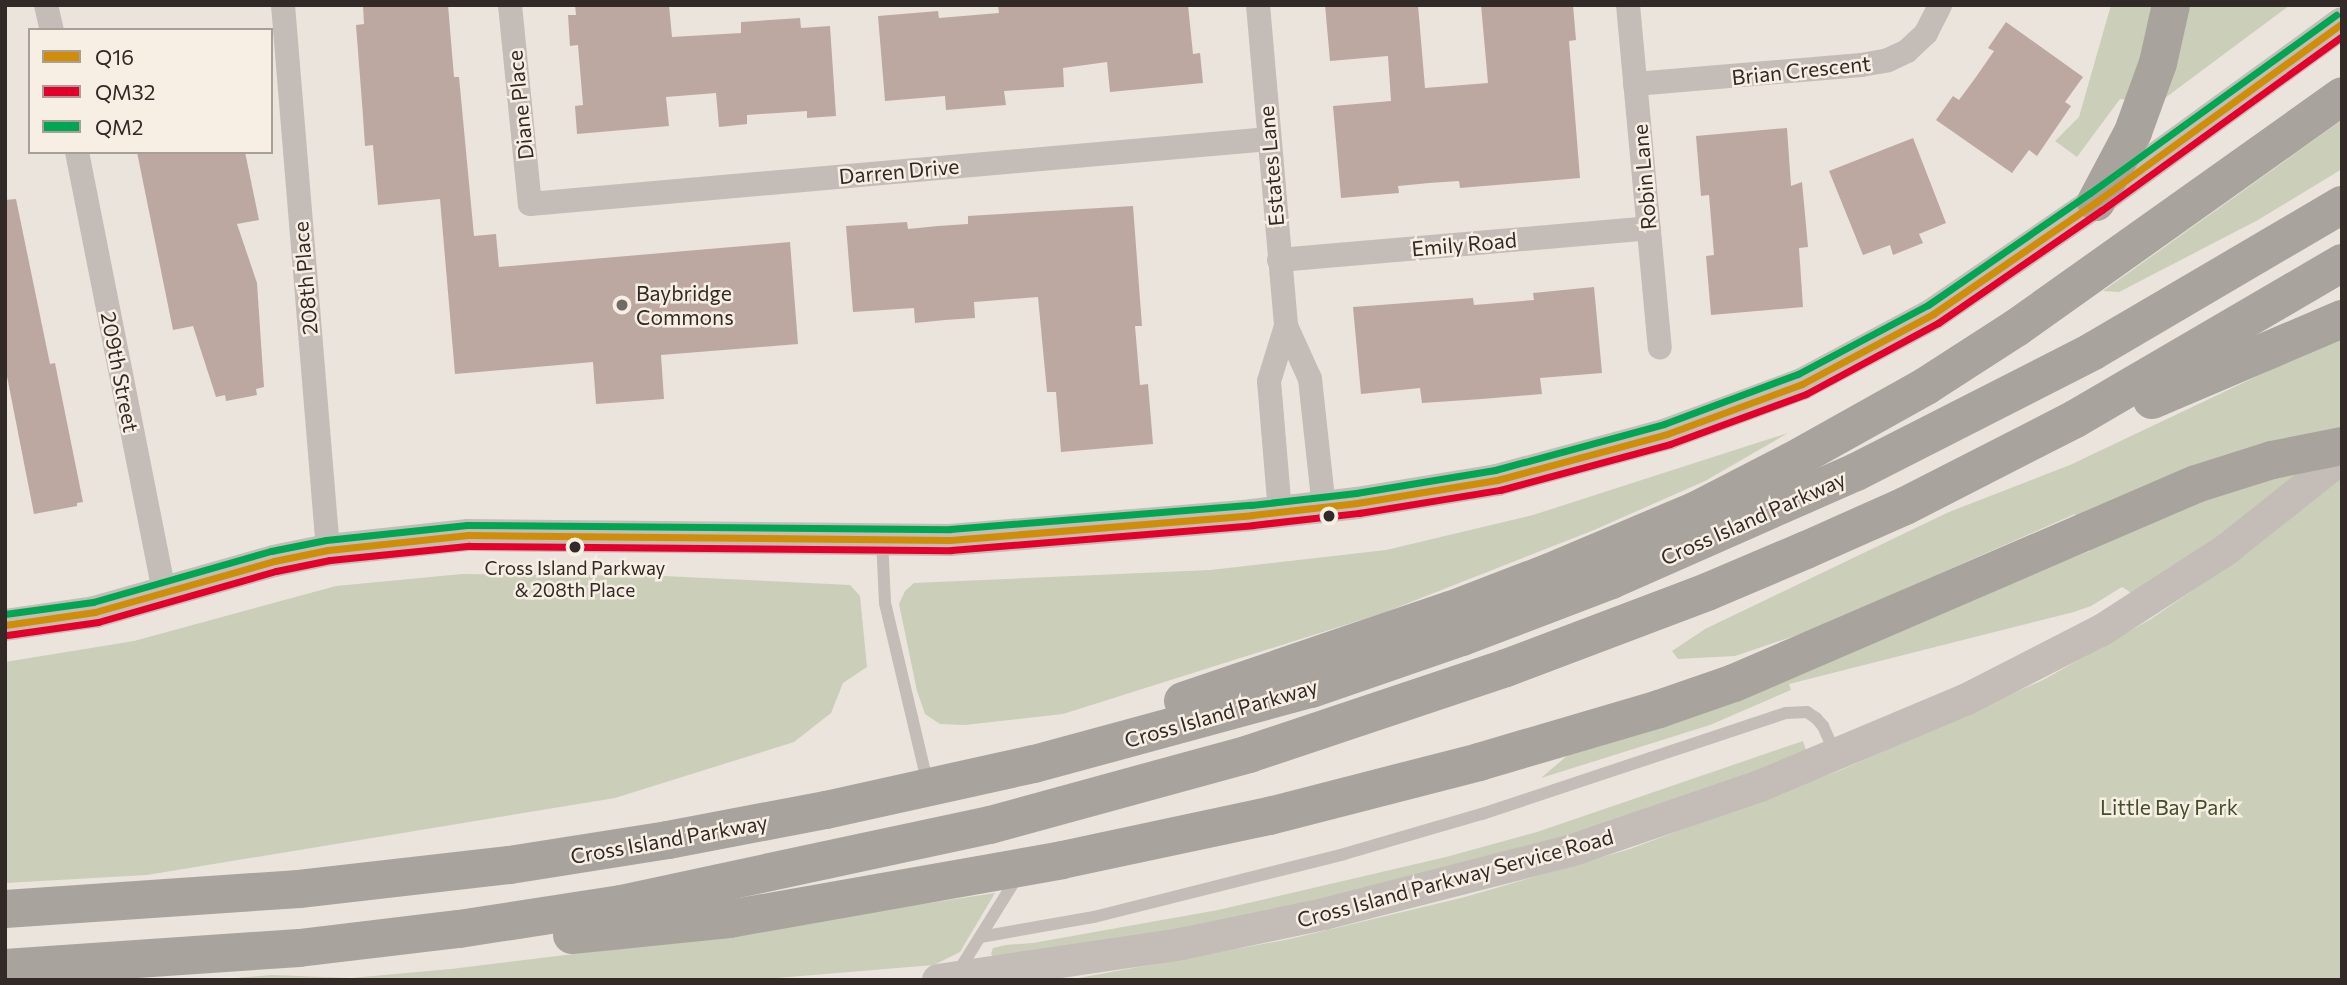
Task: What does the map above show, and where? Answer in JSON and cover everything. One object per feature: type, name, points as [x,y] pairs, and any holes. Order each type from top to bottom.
[{"type":"highway","points":[[2096,202],[2133,132],[2158,63],[2171,5]]},
{"type":"highway","points":[[929,787],[1438,614],[1550,572],[1696,510],[1880,413],[2016,328],[2342,96]]},
{"type":"highway","name":"Cross Island Parkway","points":[[5,909],[244,894],[510,865],[747,826],[1137,738],[1311,689],[1462,638],[1611,580],[1794,501],[1998,402],[2139,326],[2342,205]]},
{"type":"highway","points":[[1905,506],[2126,391],[2342,264]]},
{"type":"highway","points":[[245,953],[459,929],[621,904],[872,852],[1082,802],[1249,754],[1468,682],[1707,592],[2342,319]]},
{"type":"highway","points":[[5,968],[460,943],[675,926],[836,901],[1191,833],[1362,793],[1659,709],[1734,683],[2078,533],[2221,475],[2298,454],[2342,446]]},
{"type":"street","points":[[46,5],[52,28]]},
{"type":"street","name":"208th Place","points":[[283,5],[328,550]]},
{"type":"street","name":"Diane Place","points":[[509,5],[530,204]]},
{"type":"street","name":"Estates Lane","points":[[1258,5],[1286,326],[1310,379],[1324,507]]},
{"type":"street","name":"Robin Lane","points":[[1628,5],[1660,348]]},
{"type":"street","name":"Brian Crescent","points":[[1635,84],[1861,65],[1888,60],[1907,51],[1926,33],[1940,5]]},
{"type":"street","points":[[5,625],[95,612],[274,561],[328,550],[468,535],[950,540],[1280,512],[1497,480],[1667,434],[1801,384],[1933,314],[2096,202],[2342,23]]},
{"type":"street","name":"Darren Drive","points":[[530,204],[1269,139]]},
{"type":"street","name":"209th Street","points":[[77,154],[164,592]]},
{"type":"street","name":"Emily Road","points":[[1279,260],[1648,228]]},
{"type":"street","name":"Estates Lane","points":[[1280,512],[1269,381],[1286,326]]},
{"type":"street","name":"Cross Island Parkway Service Road","points":[[946,979],[1216,937],[1439,887],[1641,828],[1836,756],[1974,696],[2102,630],[2227,549],[2342,458]]},
{"type":"lane","points":[[882,539],[885,603],[929,787]]},
{"type":"lane","points":[[980,937],[1094,917],[1365,849],[1686,748],[1786,713],[1807,712],[1816,718],[1823,726],[1836,756]]},
{"type":"lane","points":[[946,979],[980,937],[1024,867]]},
{"type":"green space","points":[[2111,5],[2158,5],[2133,100],[2120,99],[2077,157],[2055,141],[2079,117]]},
{"type":"green space","points":[[2185,5],[2290,5],[2157,104]]},
{"type":"green space","points":[[2342,120],[2342,169],[2258,220],[2119,292],[2103,291]]},
{"type":"green space","points":[[2342,336],[2342,440],[2207,545],[2133,594],[2122,587],[2091,606],[2074,612],[1789,684],[1791,690],[1710,725],[1541,778],[1569,754],[2090,551],[2075,514],[1809,631],[1735,656],[1678,659],[1672,651],[1705,629],[1949,512],[2070,465]]},
{"type":"green space","points":[[1788,433],[1705,481],[1594,530],[1383,613],[1063,714],[965,725],[940,724],[925,714],[917,691],[899,604],[905,591],[914,583],[1210,570],[1386,550],[1533,515]]},
{"type":"green space","name":"Little Bay Park","points":[[2342,478],[2342,980],[1068,980],[1290,939],[1465,897],[1630,849],[1841,770],[2043,680],[2151,619],[2246,554]]},
{"type":"green space","points":[[462,574],[663,576],[850,585],[860,596],[867,667],[843,683],[831,713],[794,742],[615,798],[147,875],[5,883],[5,662],[134,641],[336,586]]},
{"type":"green space","points":[[1803,741],[1807,753],[1541,847],[1223,922],[996,960],[991,954],[993,948],[1006,945],[1033,943],[1218,910],[1446,857],[1537,832]]},
{"type":"green space","points":[[995,893],[960,952],[934,965],[752,980],[211,980],[272,975],[351,978],[451,969],[681,941]]},
{"type":"building","name":"Baybridge Commons","points":[[363,5],[448,5],[454,77],[459,77],[474,236],[496,234],[499,267],[790,242],[798,344],[661,355],[664,399],[596,404],[593,362],[455,374],[440,199],[378,205],[373,145],[365,146],[356,25],[364,24]]},
{"type":"building","points":[[575,5],[669,5],[672,37],[741,33],[741,22],[800,18],[801,28],[830,26],[836,116],[807,118],[807,111],[747,115],[747,124],[719,127],[716,93],[666,97],[669,126],[577,134],[575,106],[583,105],[578,45],[570,46],[568,15],[576,15]]},
{"type":"building","points":[[998,5],[1188,5],[1193,54],[1200,53],[1203,83],[1110,92],[1107,62],[1063,68],[1064,87],[1004,91],[1006,105],[946,110],[945,96],[885,101],[878,16],[938,11],[939,18],[999,13]]},
{"type":"building","points":[[1325,5],[1418,5],[1425,88],[1488,83],[1481,5],[1573,5],[1576,40],[1569,41],[1580,178],[1460,188],[1459,181],[1429,183],[1398,186],[1399,193],[1341,198],[1333,106],[1391,101],[1388,56],[1330,61]]},
{"type":"building","points":[[2006,22],[2083,77],[2065,102],[2071,106],[2037,156],[2029,150],[2012,173],[1936,120],[1953,96],[1959,100],[1976,77],[1994,51],[1988,48]]},
{"type":"building","points":[[1787,128],[1791,186],[1802,182],[1808,247],[1799,248],[1803,307],[1711,315],[1706,256],[1714,255],[1709,195],[1701,196],[1696,136]]},
{"type":"building","points":[[1913,138],[1946,223],[1919,234],[1923,243],[1893,255],[1890,245],[1863,255],[1829,171]]},
{"type":"building","points":[[137,154],[245,154],[259,220],[237,224],[257,283],[264,387],[256,389],[257,395],[226,401],[225,395],[216,397],[193,326],[173,330]]},
{"type":"building","points":[[16,199],[50,364],[55,363],[83,502],[77,503],[77,506],[34,514],[5,366],[5,200]]},
{"type":"building","points":[[1133,206],[1142,326],[1135,326],[1140,385],[1148,384],[1153,444],[1061,452],[1056,392],[1047,392],[1038,297],[974,302],[975,318],[915,323],[914,308],[853,312],[846,226],[907,222],[908,229],[968,224],[968,216]]},
{"type":"building","points":[[1594,287],[1602,373],[1540,378],[1542,394],[1422,403],[1420,388],[1361,394],[1353,307],[1473,298],[1474,305],[1534,300],[1533,293]]},
{"type":"transit line","name":"QM2","points":[[5,614],[93,602],[271,551],[326,540],[467,525],[950,529],[1251,505],[1356,493],[1495,470],[1664,424],[1798,374],[1928,305],[2090,193],[2336,15]]},
{"type":"transit line","name":"Q16","points":[[5,625],[95,612],[274,561],[328,550],[468,535],[950,540],[1252,515],[1357,503],[1497,480],[1667,434],[1802,384],[1933,314],[2096,202],[2342,23]]},
{"type":"transit line","name":"QM32","points":[[7,635],[98,622],[276,571],[330,560],[469,546],[951,550],[1253,525],[1359,513],[1500,490],[1670,444],[1806,394],[1938,323],[2102,210],[2342,36]]},
{"type":"place","name":"Baybridge Commons","points":[[622,305]]},
{"type":"place","name":"Cross Island Parkway & 208th Place","points":[[575,547]]}]
